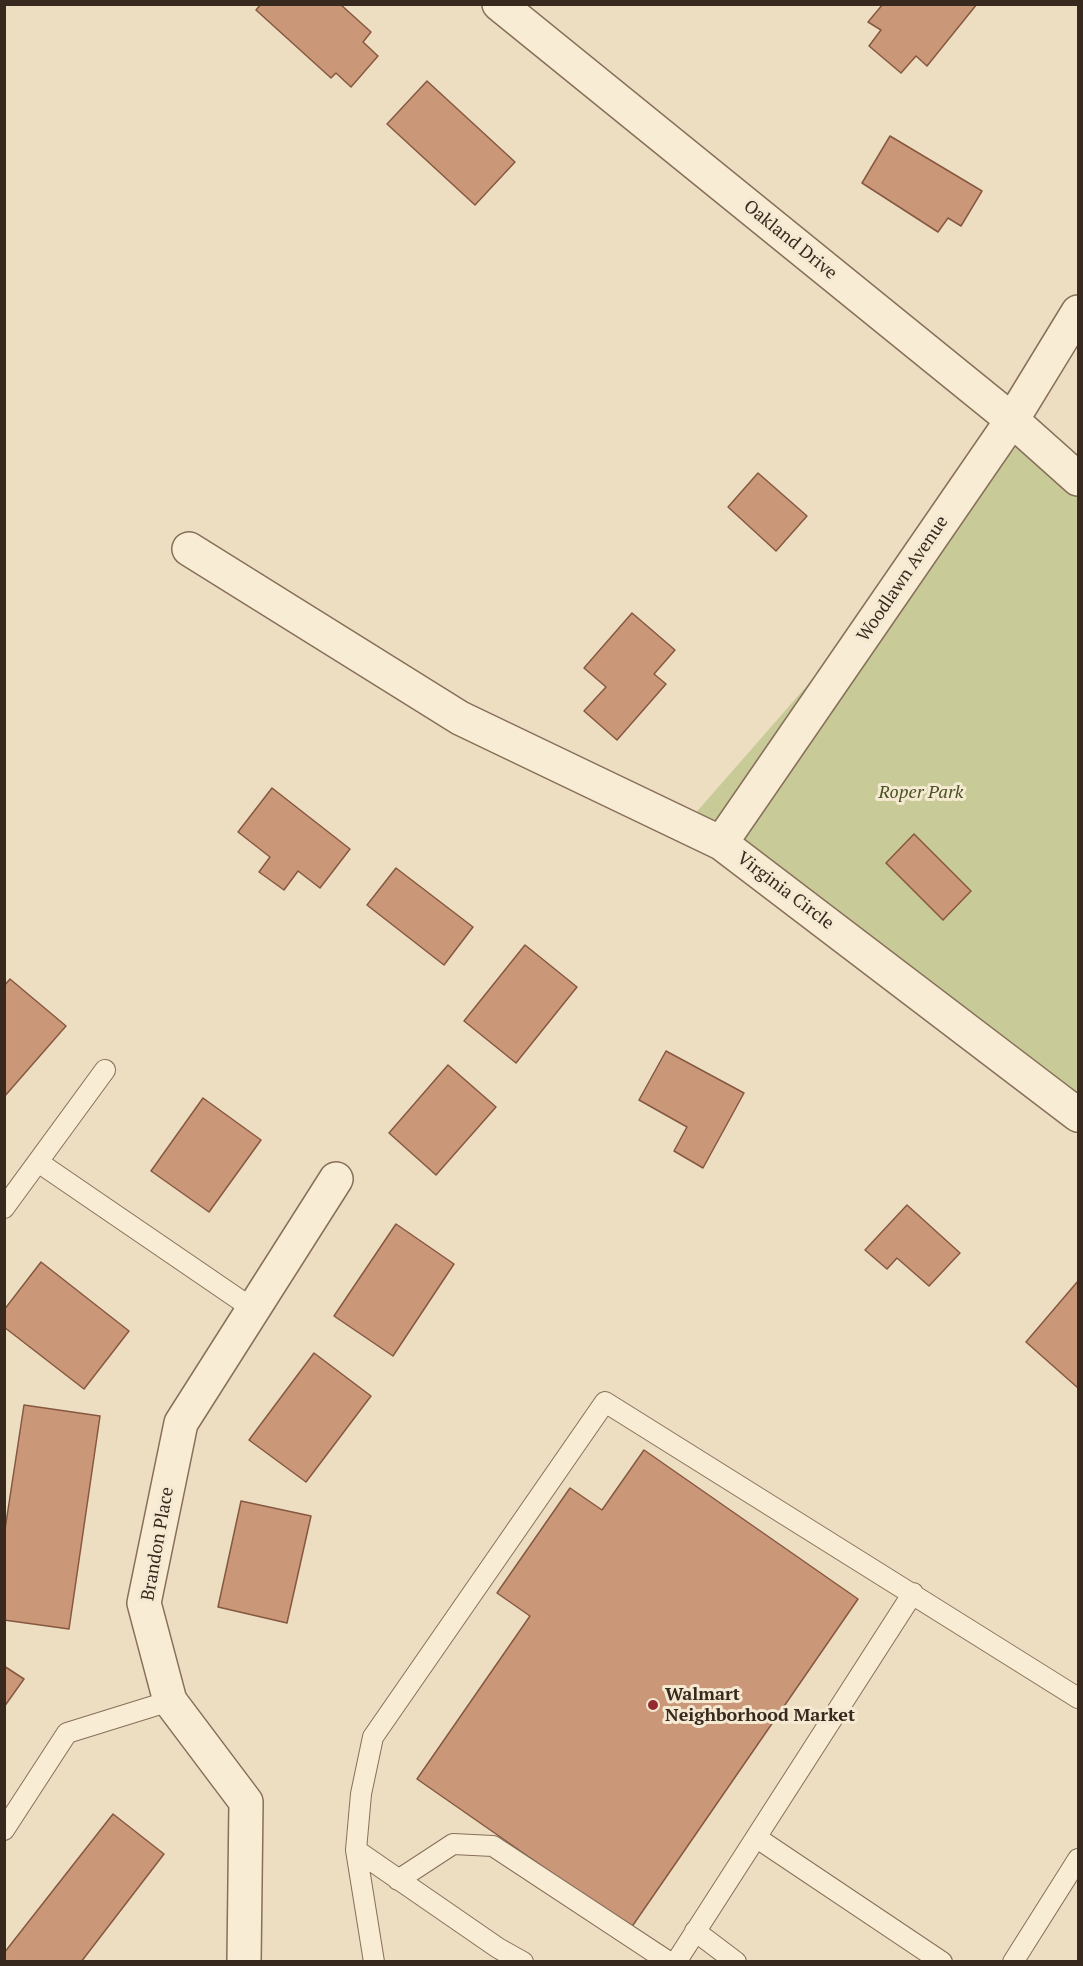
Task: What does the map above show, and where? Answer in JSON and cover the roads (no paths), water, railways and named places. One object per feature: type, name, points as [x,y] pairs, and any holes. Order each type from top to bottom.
[{"type":"street","name":"Oakland Drive","points":[[499,4],[1012,420],[1078,479]]},
{"type":"street","name":"Woodlawn Avenue","points":[[722,843],[1012,420],[1078,312]]},
{"type":"street","name":"Virginia Circle","points":[[189,549],[460,718],[722,843],[1078,1115]]},
{"type":"street","name":"Brandon Place","points":[[244,1962],[246,1802],[170,1701],[144,1603],[181,1423],[336,1179]]},
{"type":"lane","points":[[4,1208],[105,1070]]},
{"type":"lane","points":[[38,1162],[253,1309]]},
{"type":"lane","points":[[374,1962],[356,1851],[361,1794],[373,1737],[605,1402],[1078,1698]]},
{"type":"lane","points":[[676,1962],[913,1593]]},
{"type":"lane","points":[[4,1830],[67,1732],[170,1701]]},
{"type":"lane","points":[[757,1838],[942,1962]]},
{"type":"lane","points":[[398,1880],[453,1844],[493,1846],[669,1962]]},
{"type":"lane","points":[[356,1851],[398,1880],[494,1955],[523,1962]]},
{"type":"lane","points":[[1013,1962],[1078,1858]]},
{"type":"lane","points":[[695,1931],[736,1962]]},
{"type":"place","name":"Walmart Neighborhood Market","points":[[653,1705]]},
{"type":"park label","name":"Roper Park","points":[[921,793]]}]
